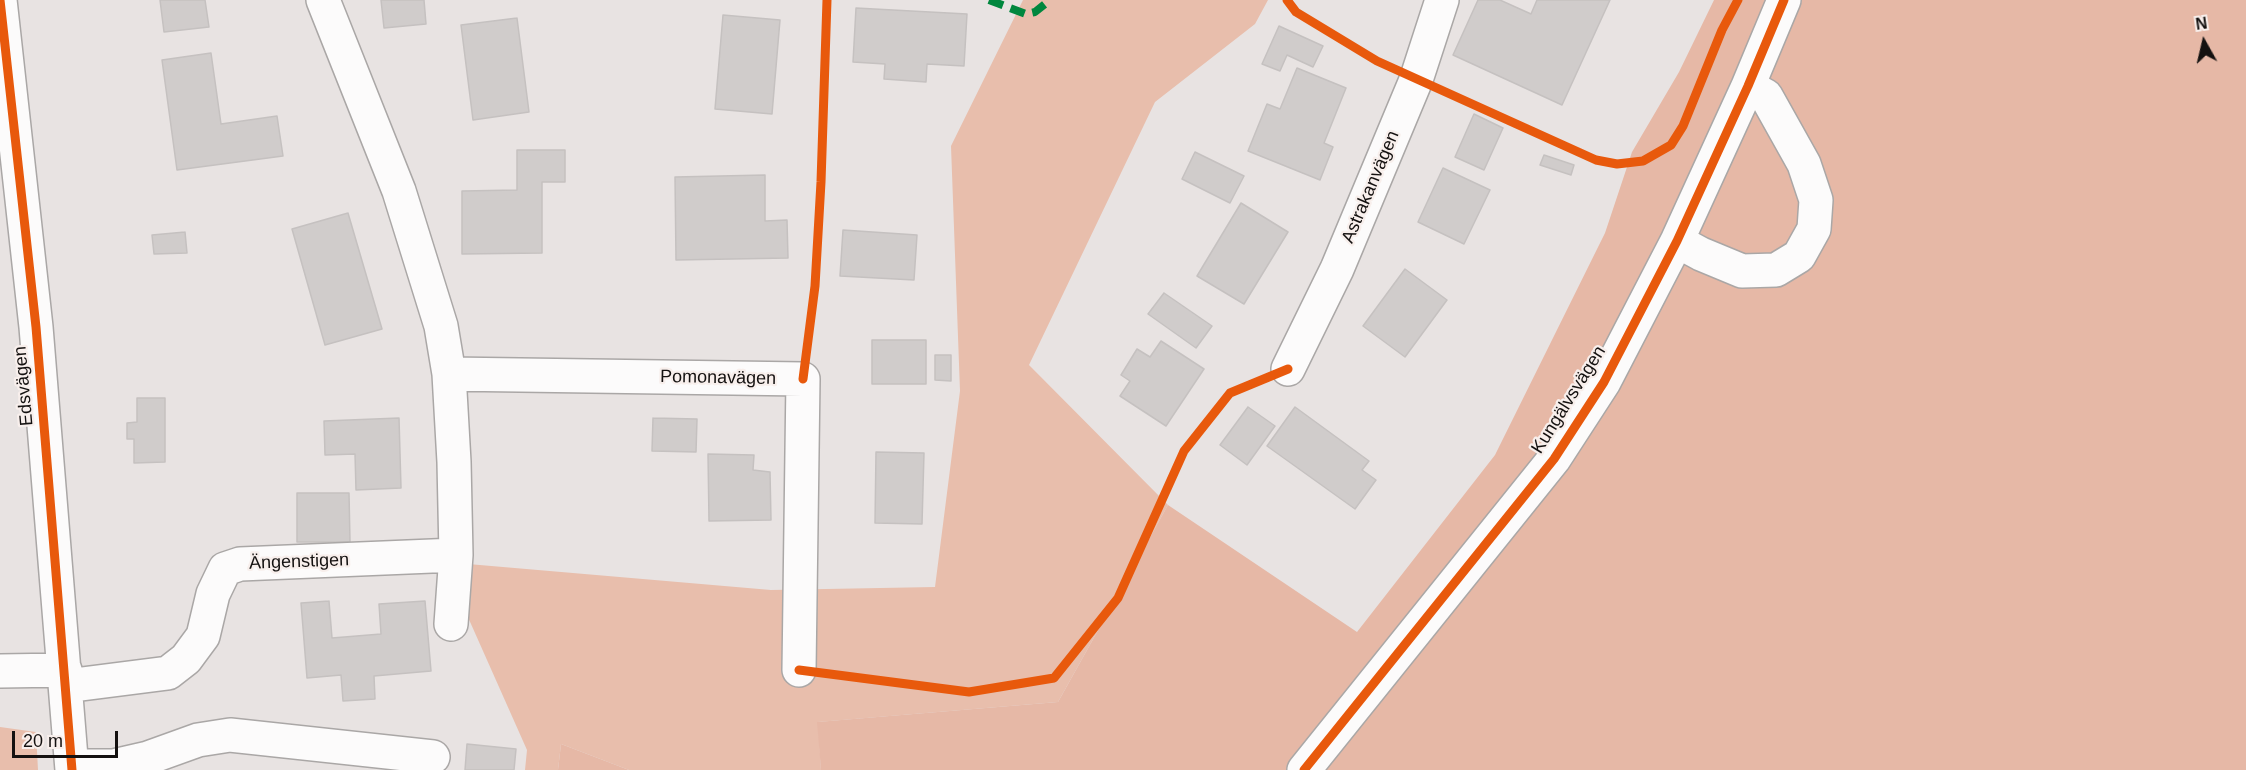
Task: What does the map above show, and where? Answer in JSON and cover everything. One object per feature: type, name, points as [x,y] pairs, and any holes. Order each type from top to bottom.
[{"type":"street","name":"Edsvägen","points":[[0,0],[36,327],[72,768]]},
{"type":"street","points":[[323,0],[399,191],[441,326],[449,374],[454,462],[456,555],[451,624]]},
{"type":"street","name":"Astrakanvägen","points":[[1288,369],[1337,269],[1416,80],[1442,0]]},
{"type":"street","name":"Kungälvsvägen","points":[[1304,770],[1554,459],[1604,382],[1677,241],[1748,86],[1784,0]]},
{"type":"street","points":[[1677,241],[1742,271],[1776,270],[1799,256],[1814,229],[1816,200],[1804,164],[1766,96],[1748,86]]},
{"type":"street","name":"Pomonavägen","points":[[449,374],[804,379],[799,670]]},
{"type":"street","name":"Ängenstigen","points":[[0,670],[66,678],[168,673],[186,659],[203,636],[218,580],[225,569],[232,566],[456,555]]},
{"type":"street","points":[[72,768],[114,766],[148,758],[198,741],[230,735],[433,757]]},
{"type":"shaded area","points":[[1023,0],[1268,0],[1255,24],[1155,102],[1029,365],[1168,505],[1058,702],[818,722],[821,770],[629,770],[561,744],[558,770],[525,770],[527,750],[463,606],[468,564],[771,590],[935,587],[960,391],[951,146]]},
{"type":"shaded area","points":[[1714,0],[2246,0],[2246,770],[821,770],[817,722],[1058,702],[1168,505],[1357,632],[1495,455],[1605,233],[1632,152],[1679,72]]},
{"type":"shaded area","points":[[0,727],[36,732],[38,770],[0,770]]},
{"type":"shaded area","points":[[561,744],[629,770],[558,770]]},
{"type":"building","points":[[160,0],[205,0],[209,27],[164,32]]},
{"type":"building","points":[[381,0],[424,0],[426,24],[384,28]]},
{"type":"building","points":[[1478,0],[1500,0],[1531,14],[1537,0],[1610,0],[1562,105],[1453,55]]},
{"type":"building","points":[[856,8],[967,14],[964,66],[927,64],[926,82],[884,79],[885,64],[853,62]]},
{"type":"building","points":[[723,15],[780,20],[772,114],[715,109]]},
{"type":"building","points":[[517,18],[529,112],[473,120],[461,25]]},
{"type":"building","points":[[1279,26],[1323,46],[1313,67],[1287,55],[1280,71],[1262,64]]},
{"type":"building","points":[[211,53],[221,124],[277,116],[283,156],[177,170],[162,60]]},
{"type":"building","points":[[1297,68],[1346,88],[1324,143],[1333,147],[1320,180],[1248,151],[1267,104],[1280,109]]},
{"type":"building","points":[[1474,114],[1503,128],[1484,170],[1455,157]]},
{"type":"building","points":[[517,150],[565,150],[565,182],[542,182],[542,253],[462,254],[462,191],[517,190]]},
{"type":"building","points":[[1195,152],[1244,176],[1230,203],[1182,179]]},
{"type":"building","points":[[1544,155],[1574,165],[1571,175],[1540,165]]},
{"type":"building","points":[[1443,168],[1490,190],[1464,244],[1418,222]]},
{"type":"building","points":[[765,175],[765,221],[787,220],[788,258],[676,260],[675,177]]},
{"type":"building","points":[[1241,203],[1288,232],[1244,304],[1197,276]]},
{"type":"building","points":[[348,213],[382,329],[325,345],[292,229]]},
{"type":"building","points":[[843,230],[917,235],[914,280],[840,276]]},
{"type":"building","points":[[185,232],[187,253],[154,254],[152,235]]},
{"type":"building","points":[[1405,269],[1447,300],[1405,357],[1363,326]]},
{"type":"building","points":[[1164,293],[1212,326],[1196,348],[1148,314]]},
{"type":"building","points":[[872,340],[926,340],[926,384],[872,384]]},
{"type":"building","points":[[1161,341],[1204,369],[1166,426],[1120,396],[1130,381],[1121,375],[1137,349],[1150,357]]},
{"type":"building","points":[[935,355],[951,355],[951,381],[935,380]]},
{"type":"building","points":[[137,398],[165,398],[165,462],[134,463],[134,439],[127,439],[127,423],[137,422]]},
{"type":"building","points":[[1248,407],[1275,426],[1247,465],[1220,445]]},
{"type":"building","points":[[1295,407],[1369,461],[1362,470],[1376,480],[1355,509],[1267,446]]},
{"type":"building","points":[[399,418],[401,488],[356,490],[355,454],[325,455],[324,421]]},
{"type":"building","points":[[653,418],[697,419],[696,452],[652,451]]},
{"type":"building","points":[[876,452],[924,453],[922,524],[875,523]]},
{"type":"building","points":[[708,454],[754,455],[753,470],[770,472],[771,520],[709,521]]},
{"type":"building","points":[[297,493],[349,493],[350,542],[297,542]]},
{"type":"building","points":[[329,601],[332,638],[381,634],[379,604],[425,601],[431,671],[374,676],[375,699],[343,701],[341,675],[307,678],[301,603]]},
{"type":"building","points":[[467,744],[516,749],[514,770],[465,770]]},
{"type":"marked path","points":[[989,0],[1026,14],[1035,12],[1050,0]]},
{"type":"cycle path","points":[[0,0],[36,327],[72,770]]},
{"type":"cycle path","points":[[803,379],[815,286],[827,0]]},
{"type":"cycle path","points":[[1287,0],[1296,12],[1377,61],[1596,160],[1617,164],[1643,161],[1671,145],[1683,126],[1722,30],[1738,0]]},
{"type":"cycle path","points":[[1304,770],[1554,459],[1604,382],[1677,241],[1748,86],[1784,0]]},
{"type":"cycle path","points":[[799,670],[969,692],[1054,678],[1118,598],[1184,451],[1230,393],[1288,369]]}]
